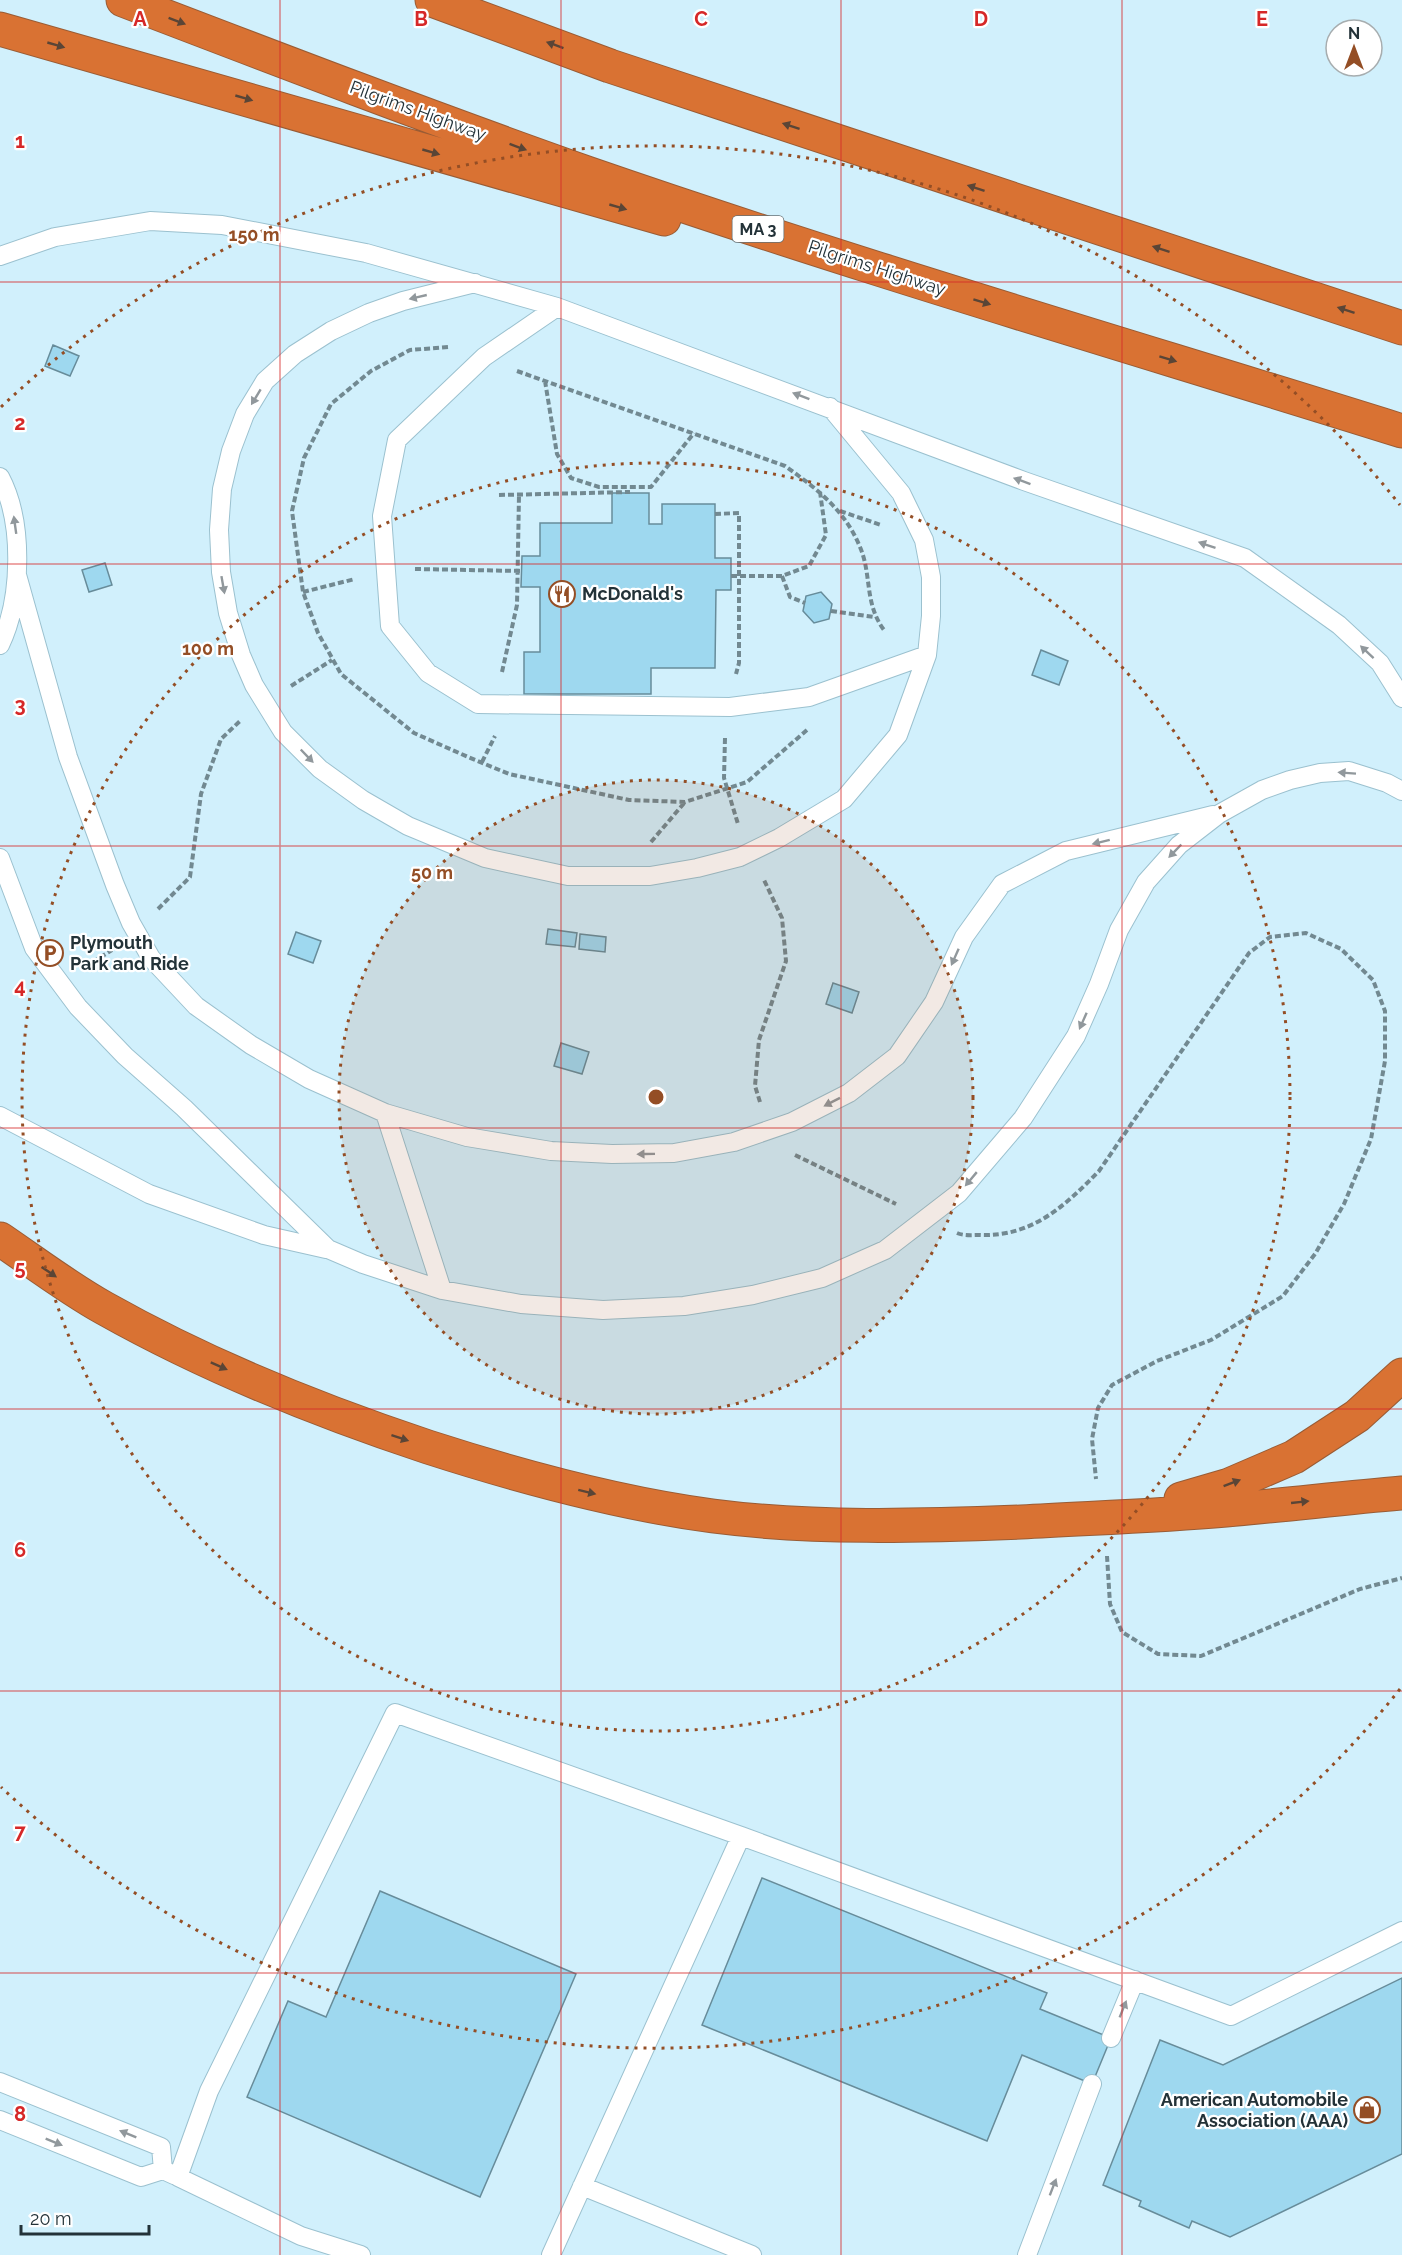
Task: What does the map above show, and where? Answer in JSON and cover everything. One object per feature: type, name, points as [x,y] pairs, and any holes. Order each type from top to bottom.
[{"type":"highway","name":"Pilgrims Highway","points":[[123,0],[337,82],[588,173],[946,291],[1402,430]]},
{"type":"highway","points":[[432,0],[610,66],[1402,328]]},
{"type":"highway","points":[[0,29],[618,207],[946,291]]},
{"type":"highway","points":[[0,1239],[101,1306],[193,1355],[289,1397],[387,1433],[494,1468],[592,1494],[714,1516],[848,1526],[1116,1517],[1224,1510],[1402,1493]]},
{"type":"highway","points":[[1116,1517],[1229,1485],[1294,1457],[1358,1416],[1402,1375]]},
{"type":"lane","points":[[0,256],[55,237],[150,221],[222,225],[366,253],[557,307],[1024,481],[1245,558],[1339,625],[1380,663],[1402,698]]},
{"type":"lane","points":[[475,283],[403,301],[369,313],[331,331],[295,354],[265,381],[245,414],[231,451],[222,489],[219,530],[221,572],[228,613],[241,655],[254,685],[283,732],[320,769],[363,800],[408,826],[485,858],[568,876],[650,876],[697,868],[740,857],[779,838],[844,799],[898,735],[927,655],[931,616],[931,577],[924,540],[901,493],[830,407]]},
{"type":"lane","points":[[557,307],[484,357],[397,440],[382,516],[390,626],[428,673],[478,704],[730,706],[808,697],[927,655]]},
{"type":"lane","points":[[0,477],[6,488],[14,516],[18,546],[17,575],[6,632],[0,645]]},
{"type":"lane","points":[[17,575],[68,757],[100,847],[136,930],[151,958],[196,1006],[251,1045],[309,1079],[385,1113],[467,1137],[551,1151],[612,1154],[675,1153],[724,1144],[792,1122],[849,1093],[897,1056],[934,1002],[964,937],[1002,884],[1066,851],[1219,814]]},
{"type":"lane","points":[[0,1116],[149,1194],[264,1235],[328,1250],[442,1290],[521,1304],[603,1310],[684,1306],[753,1295],[822,1278],[885,1250],[959,1193],[1023,1118],[1076,1036],[1119,930],[1146,882],[1179,845],[1219,814],[1262,790],[1290,780],[1320,773],[1349,771],[1387,783],[1402,791]]},
{"type":"lane","points":[[0,858],[34,948],[78,1006],[124,1056],[192,1116],[328,1250]]},
{"type":"lane","points":[[385,1113],[442,1290]]},
{"type":"lane","points":[[170,2173],[395,1713],[741,1836],[1231,2016],[1402,1931]]},
{"type":"lane","points":[[551,2255],[741,1836]]},
{"type":"lane","points":[[1111,2038],[1135,1980]]},
{"type":"lane","points":[[0,2082],[161,2147],[170,2173]]},
{"type":"lane","points":[[1030,2248],[1092,2084]]},
{"type":"lane","points":[[0,2120],[141,2177],[170,2173],[301,2236],[357,2254]]},
{"type":"lane","points":[[582,2186],[752,2255]]},
{"type":"path","points":[[807,730],[747,782],[685,802],[629,800],[509,774],[414,733],[341,674],[318,633],[303,592],[292,512],[304,458],[331,404],[370,371],[410,350],[455,346],[545,381],[785,466],[820,491],[840,511],[861,547],[874,617],[884,630]]},
{"type":"path","points":[[545,381],[557,454],[571,478],[599,487],[630,491]]},
{"type":"path","points":[[499,495],[630,491],[651,487],[694,433]]},
{"type":"path","points":[[731,576],[782,576],[809,566],[826,535],[820,491]]},
{"type":"path","points":[[482,762],[496,733],[500,680],[517,605],[519,495]]},
{"type":"path","points":[[782,576],[790,597],[805,603]]},
{"type":"path","points":[[831,611],[874,617]]},
{"type":"path","points":[[60,982],[116,948],[190,877],[201,794],[221,739],[247,714],[332,660]]},
{"type":"path","points":[[650,844],[685,802]]},
{"type":"path","points":[[1106,1551],[1110,1604],[1122,1632],[1158,1654],[1201,1656],[1360,1589],[1402,1578]]},
{"type":"building","points":[[53,345],[79,356],[70,376],[45,366]]},
{"type":"building","points":[[612,493],[649,493],[649,524],[662,524],[662,504],[715,504],[715,558],[731,558],[731,590],[716,590],[715,668],[651,668],[651,694],[524,694],[524,652],[540,652],[540,587],[521,587],[522,556],[540,556],[540,523],[612,523]]},
{"type":"building","points":[[105,563],[112,585],[89,592],[82,570]]},
{"type":"building","points":[[821,592],[832,604],[829,619],[814,623],[803,611],[806,596]]},
{"type":"building","points":[[1041,650],[1068,661],[1059,685],[1032,675]]},
{"type":"building","points":[[548,929],[577,933],[575,947],[546,944]]},
{"type":"building","points":[[296,932],[321,941],[313,963],[288,954]]},
{"type":"building","points":[[580,934],[606,937],[605,952],[579,949]]},
{"type":"building","points":[[833,983],[859,992],[852,1013],[826,1004]]},
{"type":"building","points":[[561,1043],[589,1052],[582,1074],[554,1066]]},
{"type":"building","points":[[762,1878],[1047,1993],[1040,2009],[1111,2038],[1092,2084],[1022,2055],[987,2141],[702,2025]]},
{"type":"building","points":[[380,1891],[576,1974],[480,2197],[247,2097],[288,2001],[326,2017]]},
{"type":"building","points":[[1402,1978],[1402,2154],[1230,2237],[1192,2221],[1189,2228],[1139,2206],[1141,2201],[1103,2185],[1160,2040],[1223,2065]]},
{"type":"place","name":"McDonald's","points":[[562,594]]},
{"type":"place","name":"Plymouth Park and Ride","points":[[50,953]]},
{"type":"place","name":"American Automobile Association (AAA)","points":[[1367,2110]]}]
